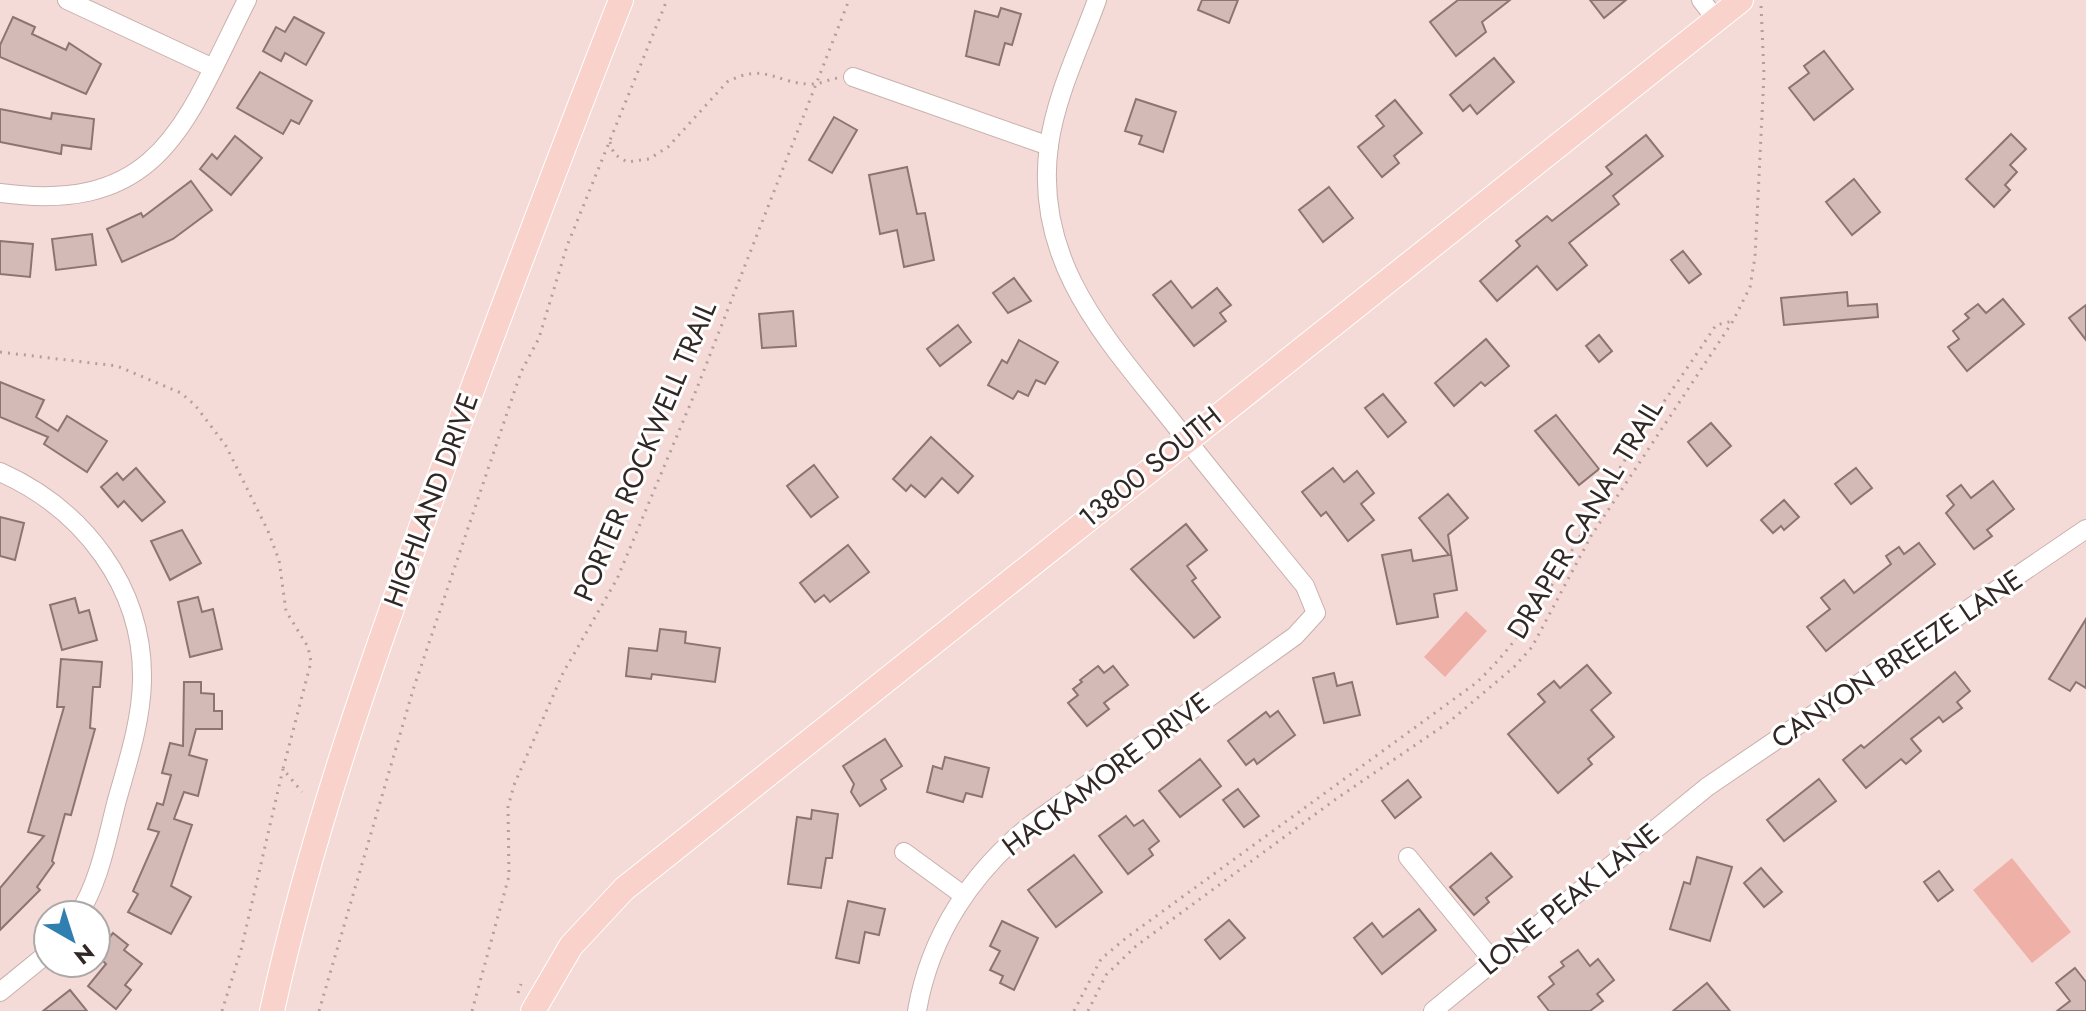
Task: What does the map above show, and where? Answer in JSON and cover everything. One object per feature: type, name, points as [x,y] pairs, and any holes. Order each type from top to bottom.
[{"type":"main road","name":"HIGHLAND DRIVE","points":[[272,1011],[303,879],[370,666],[621,0]]},
{"type":"main road","name":"13800 SOUTH","points":[[533,1011],[571,946],[624,889],[1741,0]]},
{"type":"street","points":[[67,0],[213,68]]},
{"type":"street","points":[[0,193],[67,196],[106,188],[148,165],[179,132],[247,0]]},
{"type":"street","points":[[1097,0],[1062,97],[1049,146],[1052,219],[1071,282],[1099,330],[1186,439]]},
{"type":"street","points":[[1701,0],[1716,19]]},
{"type":"street","points":[[853,77],[1049,146]]},
{"type":"street","name":"HACKAMORE DRIVE","points":[[917,1011],[932,956],[963,895],[1020,834],[1295,636],[1316,613],[1305,586],[1186,439]]},
{"type":"street","points":[[0,472],[38,491],[72,518],[101,551],[129,605],[141,661],[141,700],[134,736],[101,861],[85,899]]},
{"type":"street","name":"CANYON BREEZE LANE","points":[[1707,787],[2086,529]]},
{"type":"street","name":"LONE PEAK LANE","points":[[1433,1011],[1707,787]]},
{"type":"street","points":[[904,852],[963,895]]},
{"type":"street","points":[[1408,857],[1493,961]]},
{"type":"street","points":[[0,992],[32,966]]},
{"type":"path","points":[[319,1011],[378,806],[458,554],[521,372],[548,312],[567,246],[667,0]]},
{"type":"path","name":"PORTER ROCKWELL TRAIL","points":[[472,1011],[509,876],[508,807],[514,785],[563,673],[617,579],[697,388],[849,0]]},
{"type":"path","name":"DRAPER CANAL TRAIL","points":[[1088,1011],[1106,975],[1136,946],[1336,799],[1449,722],[1514,667],[1532,647],[1591,536],[1733,321],[1750,287],[1755,257],[1764,75],[1764,23],[1759,0]]},
{"type":"path","points":[[610,142],[614,154],[627,162],[657,156],[727,82],[740,75],[766,71],[815,84],[853,77]]},
{"type":"path","points":[[1074,1011],[1101,959],[1126,938],[1476,683],[1502,659],[1557,576],[1607,489],[1716,325],[1733,321]]},
{"type":"path","points":[[0,352],[104,364],[135,372],[187,398],[226,446],[268,531],[279,560],[286,611],[311,653],[311,673],[283,769],[247,912],[241,950],[222,1011]]},
{"type":"path","points":[[283,769],[302,792]]},
{"type":"shaded area","points":[[1466,611],[1487,631],[1445,677],[1424,657]]},
{"type":"shaded area","points":[[2012,858],[2071,932],[2032,963],[1973,890]]},
{"type":"building","points":[[1202,0],[1238,0],[1229,23],[1198,10]]},
{"type":"building","points":[[1458,0],[1510,0],[1482,22],[1486,32],[1456,56],[1430,22]]},
{"type":"building","points":[[1590,0],[1626,0],[1604,18]]},
{"type":"building","points":[[1001,8],[1021,14],[1012,45],[1005,43],[999,65],[966,56],[975,11],[998,17]]},
{"type":"building","points":[[13,17],[35,27],[32,34],[66,50],[69,43],[101,64],[86,94],[0,57],[0,45]]},
{"type":"building","points":[[294,17],[324,33],[306,65],[285,53],[281,61],[263,51],[276,27],[285,32]]},
{"type":"building","points":[[1824,51],[1853,89],[1814,120],[1789,88],[1809,73],[1804,66]]},
{"type":"building","points":[[1494,58],[1514,82],[1477,114],[1470,105],[1463,111],[1450,95]]},
{"type":"building","points":[[260,72],[312,101],[299,124],[291,120],[283,134],[237,108]]},
{"type":"building","points":[[1136,99],[1176,112],[1163,152],[1139,144],[1142,136],[1125,131]]},
{"type":"building","points":[[1395,100],[1422,133],[1394,156],[1399,163],[1382,177],[1358,147],[1384,126],[1376,116]]},
{"type":"building","points":[[0,109],[51,119],[52,113],[94,119],[91,149],[62,145],[61,154],[0,142]]},
{"type":"building","points":[[834,117],[857,130],[832,173],[809,160]]},
{"type":"building","points":[[2011,134],[2026,149],[2010,165],[2017,172],[2005,185],[2010,190],[1994,207],[1966,179]]},
{"type":"building","points":[[1646,135],[1663,156],[1613,196],[1619,204],[1569,243],[1587,265],[1557,290],[1537,266],[1497,301],[1480,281],[1520,246],[1516,241],[1547,216],[1552,221],[1612,174],[1606,167]]},
{"type":"building","points":[[235,136],[262,158],[231,195],[200,169],[212,154],[217,159]]},
{"type":"building","points":[[907,167],[917,214],[925,213],[934,260],[904,267],[897,230],[880,234],[869,175]]},
{"type":"building","points":[[1854,179],[1880,212],[1852,235],[1826,202]]},
{"type":"building","points":[[191,181],[212,210],[173,239],[122,262],[107,229],[141,213],[143,217]]},
{"type":"building","points":[[1329,187],[1353,218],[1323,242],[1299,210]]},
{"type":"building","points":[[92,234],[96,265],[56,270],[52,239]]},
{"type":"building","points":[[0,241],[33,244],[30,277],[0,274]]},
{"type":"building","points":[[1683,251],[1701,274],[1689,283],[1671,260]]},
{"type":"building","points":[[1014,278],[1031,301],[1008,313],[993,293]]},
{"type":"building","points":[[1171,281],[1192,308],[1217,288],[1231,305],[1220,313],[1226,321],[1194,346],[1153,295]]},
{"type":"building","points":[[1847,292],[1848,306],[1877,304],[1878,317],[1784,325],[1781,298]]},
{"type":"building","points":[[2003,299],[2024,324],[1967,371],[1948,347],[1959,339],[1953,331],[1969,318],[1965,314],[1978,304],[1986,313]]},
{"type":"building","points":[[2086,305],[2086,340],[2069,318]]},
{"type":"building","points":[[793,311],[796,346],[762,348],[759,314]]},
{"type":"building","points":[[958,325],[971,342],[940,366],[927,349]]},
{"type":"building","points":[[1599,335],[1612,351],[1599,362],[1586,346]]},
{"type":"building","points":[[1486,339],[1509,366],[1485,386],[1481,382],[1454,406],[1435,383]]},
{"type":"building","points":[[1019,340],[1058,362],[1045,384],[1036,380],[1028,396],[1018,391],[1013,399],[988,385],[1002,360],[1007,363]]},
{"type":"building","points":[[0,382],[44,400],[36,417],[58,431],[67,416],[107,441],[87,472],[44,444],[48,437],[0,417]]},
{"type":"building","points":[[1383,394],[1406,422],[1388,437],[1365,408]]},
{"type":"building","points":[[1556,415],[1599,469],[1579,485],[1535,431]]},
{"type":"building","points":[[1711,423],[1731,446],[1707,466],[1688,442]]},
{"type":"building","points":[[931,437],[973,476],[958,493],[942,478],[925,497],[911,485],[906,491],[893,479]]},
{"type":"building","points":[[814,465],[838,497],[811,517],[787,486]]},
{"type":"building","points":[[136,468],[165,502],[142,521],[124,501],[118,507],[101,487],[117,473],[123,480]]},
{"type":"building","points":[[1333,468],[1344,482],[1357,471],[1374,493],[1361,504],[1374,520],[1348,541],[1326,512],[1321,516],[1302,492]]},
{"type":"building","points":[[1856,468],[1872,488],[1851,504],[1835,484]]},
{"type":"building","points":[[1993,481],[2014,509],[1987,530],[1992,536],[1974,549],[1946,513],[1954,505],[1947,496],[1961,485],[1971,498]]},
{"type":"building","points":[[1448,494],[1468,518],[1448,535],[1457,590],[1434,594],[1438,617],[1397,624],[1382,555],[1411,550],[1413,561],[1449,555],[1419,518]]},
{"type":"building","points":[[1784,500],[1799,517],[1784,530],[1781,526],[1773,533],[1761,520]]},
{"type":"building","points":[[0,517],[24,523],[15,560],[0,556]]},
{"type":"building","points":[[1186,524],[1207,550],[1187,566],[1196,578],[1192,581],[1220,617],[1194,638],[1131,569]]},
{"type":"building","points":[[182,530],[201,563],[170,580],[151,541]]},
{"type":"building","points":[[1919,543],[1935,564],[1826,651],[1807,627],[1830,609],[1821,598],[1844,580],[1854,593],[1891,564],[1886,556],[1899,547],[1904,554]]},
{"type":"building","points":[[848,545],[869,572],[830,602],[824,595],[815,602],[800,583]]},
{"type":"building","points":[[198,597],[202,612],[213,609],[222,649],[190,657],[178,602]]},
{"type":"building","points":[[75,598],[79,613],[89,610],[97,640],[62,650],[50,605]]},
{"type":"building","points":[[2086,619],[2086,688],[2076,682],[2070,691],[2049,679]]},
{"type":"building","points":[[660,629],[686,632],[685,643],[720,648],[715,682],[652,674],[651,679],[626,676],[629,648],[657,651]]},
{"type":"building","points":[[61,659],[102,662],[100,687],[93,687],[90,728],[95,729],[71,815],[65,814],[54,863],[37,887],[40,890],[0,930],[0,888],[44,836],[28,832],[64,707],[57,707]]},
{"type":"building","points":[[1587,665],[1611,693],[1591,710],[1614,737],[1588,759],[1592,764],[1558,793],[1508,734],[1545,702],[1538,694],[1554,681],[1560,688]]},
{"type":"building","points":[[1098,666],[1104,673],[1113,666],[1128,685],[1104,703],[1109,709],[1087,726],[1068,703],[1078,695],[1073,689],[1082,682],[1080,680]]},
{"type":"building","points":[[1955,672],[1970,691],[1957,702],[1962,708],[1943,722],[1939,717],[1911,739],[1921,751],[1906,764],[1901,759],[1866,788],[1843,760],[1861,745],[1864,748]]},
{"type":"building","points":[[1334,673],[1337,686],[1352,682],[1360,715],[1324,723],[1313,678]]},
{"type":"building","points":[[184,682],[201,682],[201,693],[214,694],[214,711],[222,711],[222,729],[196,729],[189,755],[207,760],[198,796],[184,792],[174,819],[192,825],[171,886],[191,897],[171,934],[128,912],[138,894],[133,891],[159,832],[148,829],[157,803],[163,805],[171,775],[162,773],[170,743],[183,746]]},
{"type":"building","points":[[1278,711],[1295,735],[1257,764],[1254,759],[1246,765],[1228,741],[1266,712],[1270,717]]},
{"type":"building","points":[[885,739],[902,766],[881,780],[886,789],[860,806],[851,792],[854,784],[843,766]]},
{"type":"building","points":[[945,757],[989,768],[982,797],[966,793],[963,802],[927,792],[933,766],[942,769]]},
{"type":"building","points":[[1200,759],[1221,786],[1180,817],[1159,791]]},
{"type":"building","points":[[1819,779],[1836,801],[1784,841],[1767,820]]},
{"type":"building","points":[[1408,780],[1421,797],[1395,818],[1382,801]]},
{"type":"building","points":[[1238,789],[1259,816],[1244,827],[1223,800]]},
{"type":"building","points":[[812,810],[838,814],[832,858],[826,858],[821,888],[788,884],[797,817],[811,819]]},
{"type":"building","points":[[1126,816],[1134,826],[1143,820],[1159,841],[1149,849],[1153,855],[1128,874],[1099,836]]},
{"type":"building","points":[[1491,853],[1512,877],[1486,898],[1489,902],[1474,915],[1450,887]]},
{"type":"building","points":[[1074,855],[1102,892],[1056,927],[1028,890]]},
{"type":"building","points":[[1697,857],[1732,867],[1710,941],[1670,929],[1684,882],[1690,884]]},
{"type":"building","points":[[1761,868],[1782,892],[1764,907],[1744,883]]},
{"type":"building","points":[[1939,871],[1953,890],[1938,901],[1924,882]]},
{"type":"building","points":[[848,901],[885,909],[879,935],[865,932],[859,963],[836,958]]},
{"type":"building","points":[[1419,909],[1436,930],[1382,974],[1354,938],[1372,923],[1383,937]]},
{"type":"building","points":[[1229,920],[1245,938],[1220,959],[1205,940]]},
{"type":"building","points":[[1002,921],[1038,938],[1014,990],[1000,983],[1003,976],[990,970],[1000,951],[990,946]]},
{"type":"building","points":[[112,934],[128,945],[124,950],[142,964],[125,985],[131,990],[116,1009],[88,986],[94,979],[112,979]]},
{"type":"building","points":[[1578,950],[1590,966],[1598,959],[1614,980],[1597,994],[1603,1001],[1590,1011],[1549,1011],[1538,997],[1554,984],[1549,977],[1564,966],[1561,962]]},
{"type":"building","points":[[2075,968],[2086,982],[2086,1011],[2057,1011],[2070,1001],[2056,983]]},
{"type":"building","points":[[1707,983],[1730,1011],[1673,1011]]},
{"type":"building","points":[[70,990],[87,1011],[43,1011]]}]
